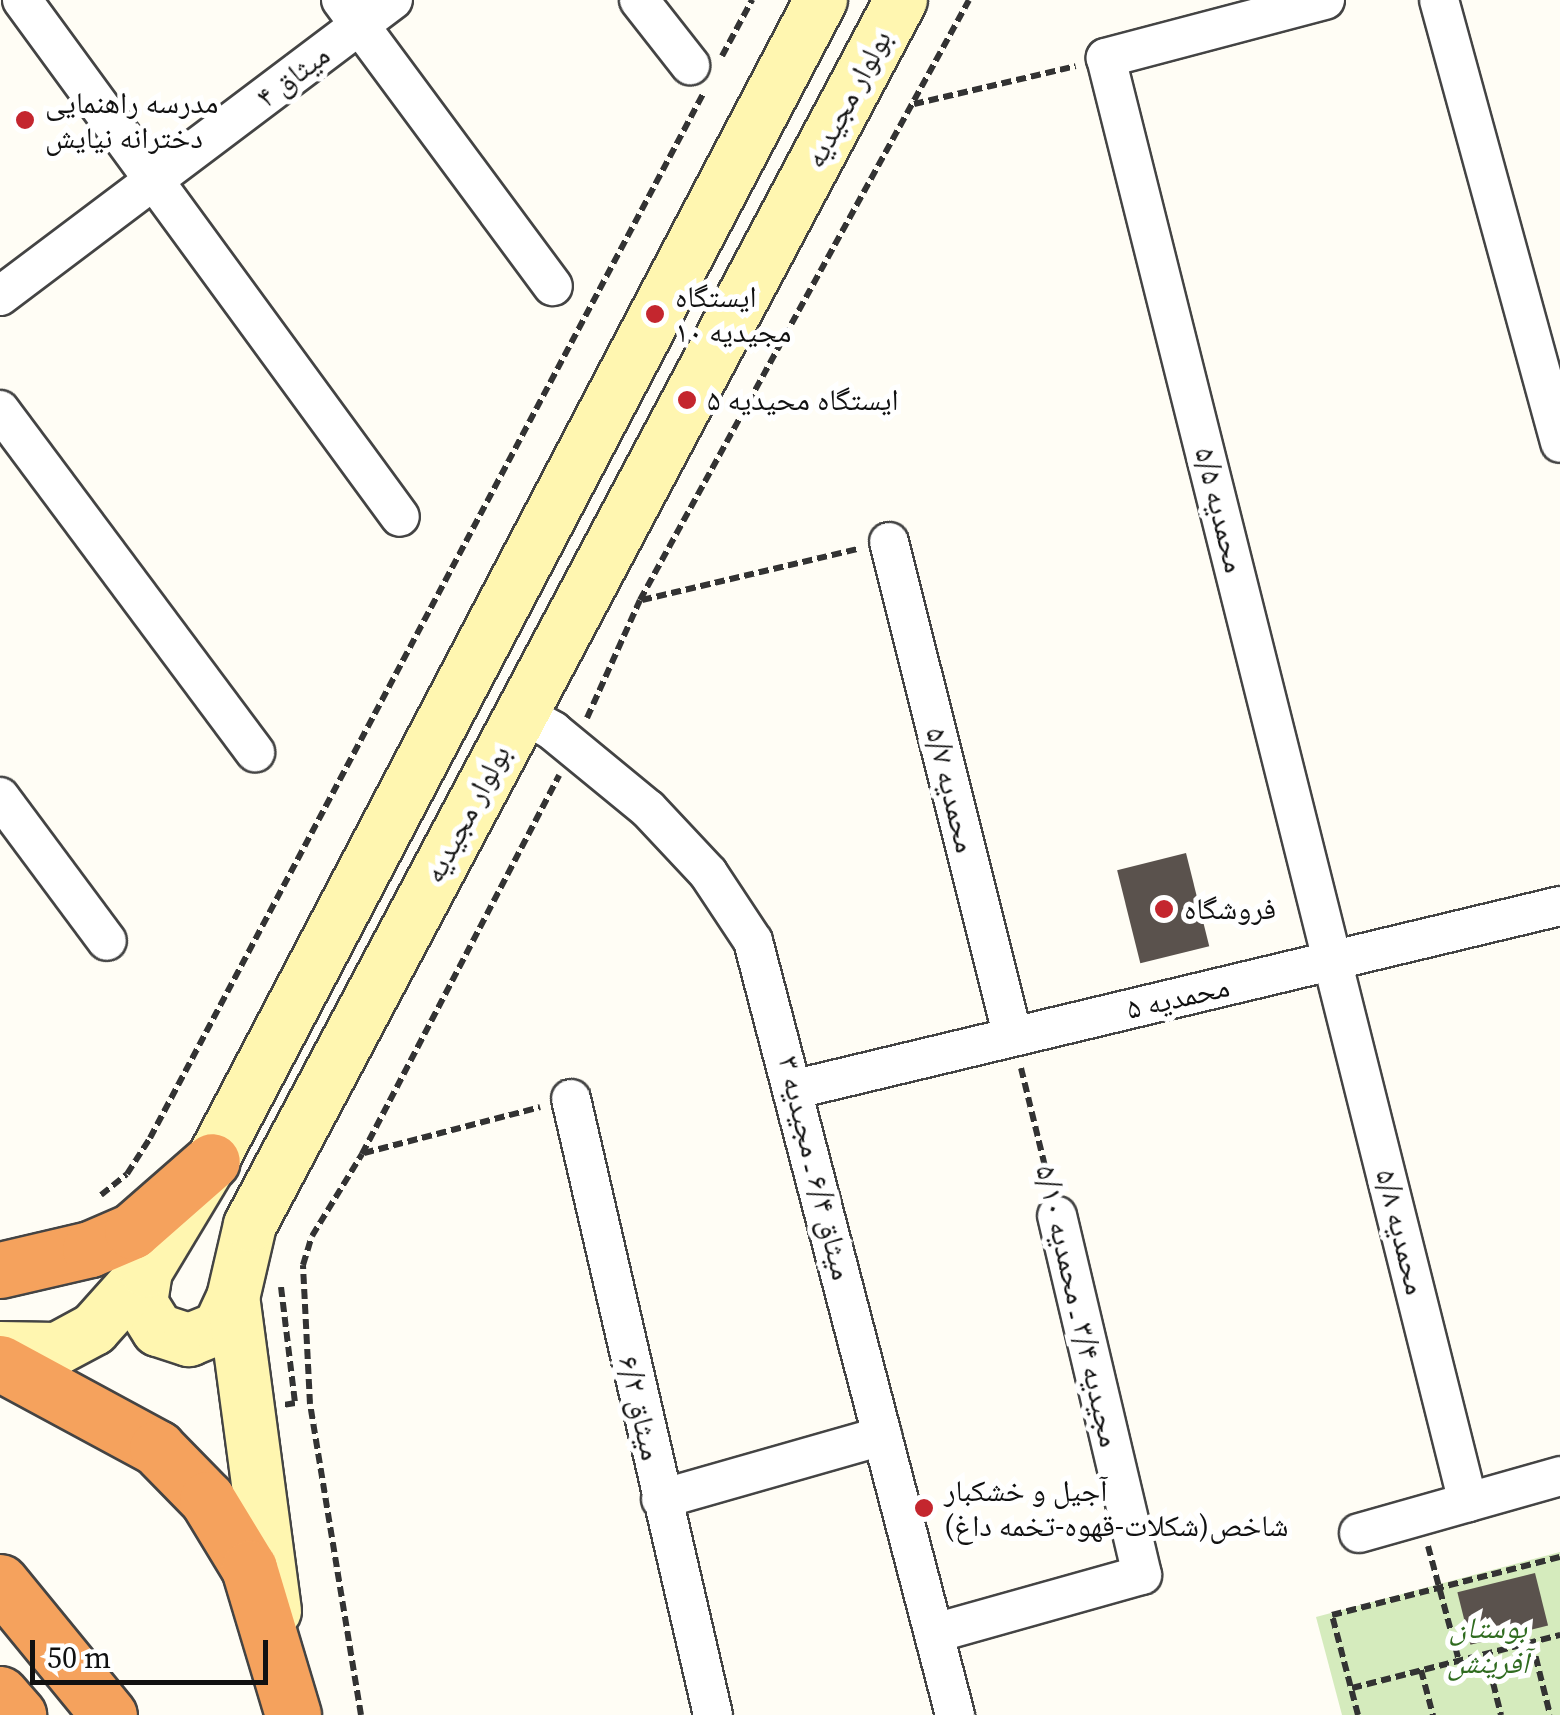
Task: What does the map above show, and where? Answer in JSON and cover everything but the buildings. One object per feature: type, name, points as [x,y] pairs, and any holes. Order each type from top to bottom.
[{"type":"highway","points":[[0,1270],[90,1249],[132,1231],[212,1161]]},
{"type":"highway","points":[[0,1363],[157,1448],[207,1499],[249,1568],[288,1696]]},
{"type":"highway","points":[[0,1582],[109,1715]]},
{"type":"highway","points":[[0,1694],[18,1715]]},
{"type":"main road","points":[[0,1348],[57,1349],[94,1329],[146,1271],[212,1161],[821,0]]},
{"type":"main road","name":"بولوار مجیدیه","points":[[288,1696],[233,1298],[250,1225],[901,0]]},
{"type":"main road","points":[[146,1271],[141,1303],[158,1330],[189,1340],[219,1328],[233,1298]]},
{"type":"street","points":[[22,0],[151,183],[400,517]]},
{"type":"street","name":"میثاق ۴","points":[[0,296],[151,183],[350,13],[394,0]]},
{"type":"street","points":[[639,0],[704,74]]},
{"type":"street","points":[[1106,58],[1325,0]]},
{"type":"street","points":[[1439,0],[1560,444]]},
{"type":"street","points":[[350,13],[553,286]]},
{"type":"street","name":"محمدیه ۵/۵","points":[[1106,58],[1334,962]]},
{"type":"street","points":[[0,410],[255,752]]},
{"type":"street","name":"محمدیه ۵/۷","points":[[888,542],[1014,1037]]},
{"type":"street","name":"میثاق ۶/۴ ـ مجیدیه ۳","points":[[520,713],[573,748],[648,809],[708,873],[753,941],[796,1089],[956,1715]]},
{"type":"street","points":[[0,797],[108,941]]},
{"type":"street","name":"محمدیه ۵","points":[[796,1089],[1560,906]]},
{"type":"street","name":"محمدیه ۵/۸","points":[[1334,962],[1468,1502]]},
{"type":"street","name":"میثاق ۶/۲","points":[[571,1099],[713,1715]]},
{"type":"street","name":"مجیدیه ۳/۴ ـ محمدیه ۵/۱۰","points":[[934,1633],[1142,1575],[1057,1216]]},
{"type":"street","points":[[661,1499],[882,1436]]},
{"type":"street","points":[[1359,1534],[1560,1476]]},
{"type":"path","points":[[94,1202],[127,1174],[150,1138],[704,74],[752,0]]},
{"type":"path","points":[[361,1715],[310,1404],[302,1265],[312,1236],[362,1154],[573,748],[640,600],[969,0]]},
{"type":"path","points":[[914,104],[1106,58]]},
{"type":"path","points":[[640,600],[888,542]]},
{"type":"path","name":"مجیدیه ۳/۴ ـ محمدیه ۵/۱۰","points":[[1014,1037],[1057,1216]]},
{"type":"path","points":[[362,1154],[571,1099]]},
{"type":"path","points":[[295,1403],[310,1404]]},
{"type":"path","points":[[1420,1516],[1458,1661]]},
{"type":"path","points":[[1358,1715],[1332,1615],[1560,1557]]},
{"type":"path","points":[[1352,1688],[1560,1635]]},
{"type":"path","points":[[1532,1642],[1550,1715]]},
{"type":"path","points":[[1486,1654],[1498,1715]]},
{"type":"path","points":[[1421,1670],[1433,1715]]},
{"type":"green space","name":"بوستان آفرینش","points":[[1560,1552],[1560,1715],[1342,1715],[1316,1617]]},
{"type":"place","name":"مدرسه راهنمایی دخترانه نیایش","points":[[25,120]]},
{"type":"place","name":"ایستگاه مجیدیه ۱۰","points":[[655,314]]},
{"type":"place","name":"ایستگاه محیدیه ۵","points":[[687,400]]},
{"type":"place","name":"فروشگاه","points":[[1164,909]]},
{"type":"place","name":"آجیل و خشکبار شاخص(شکلات-قهوه-تخمه داغ)","points":[[924,1508]]}]
